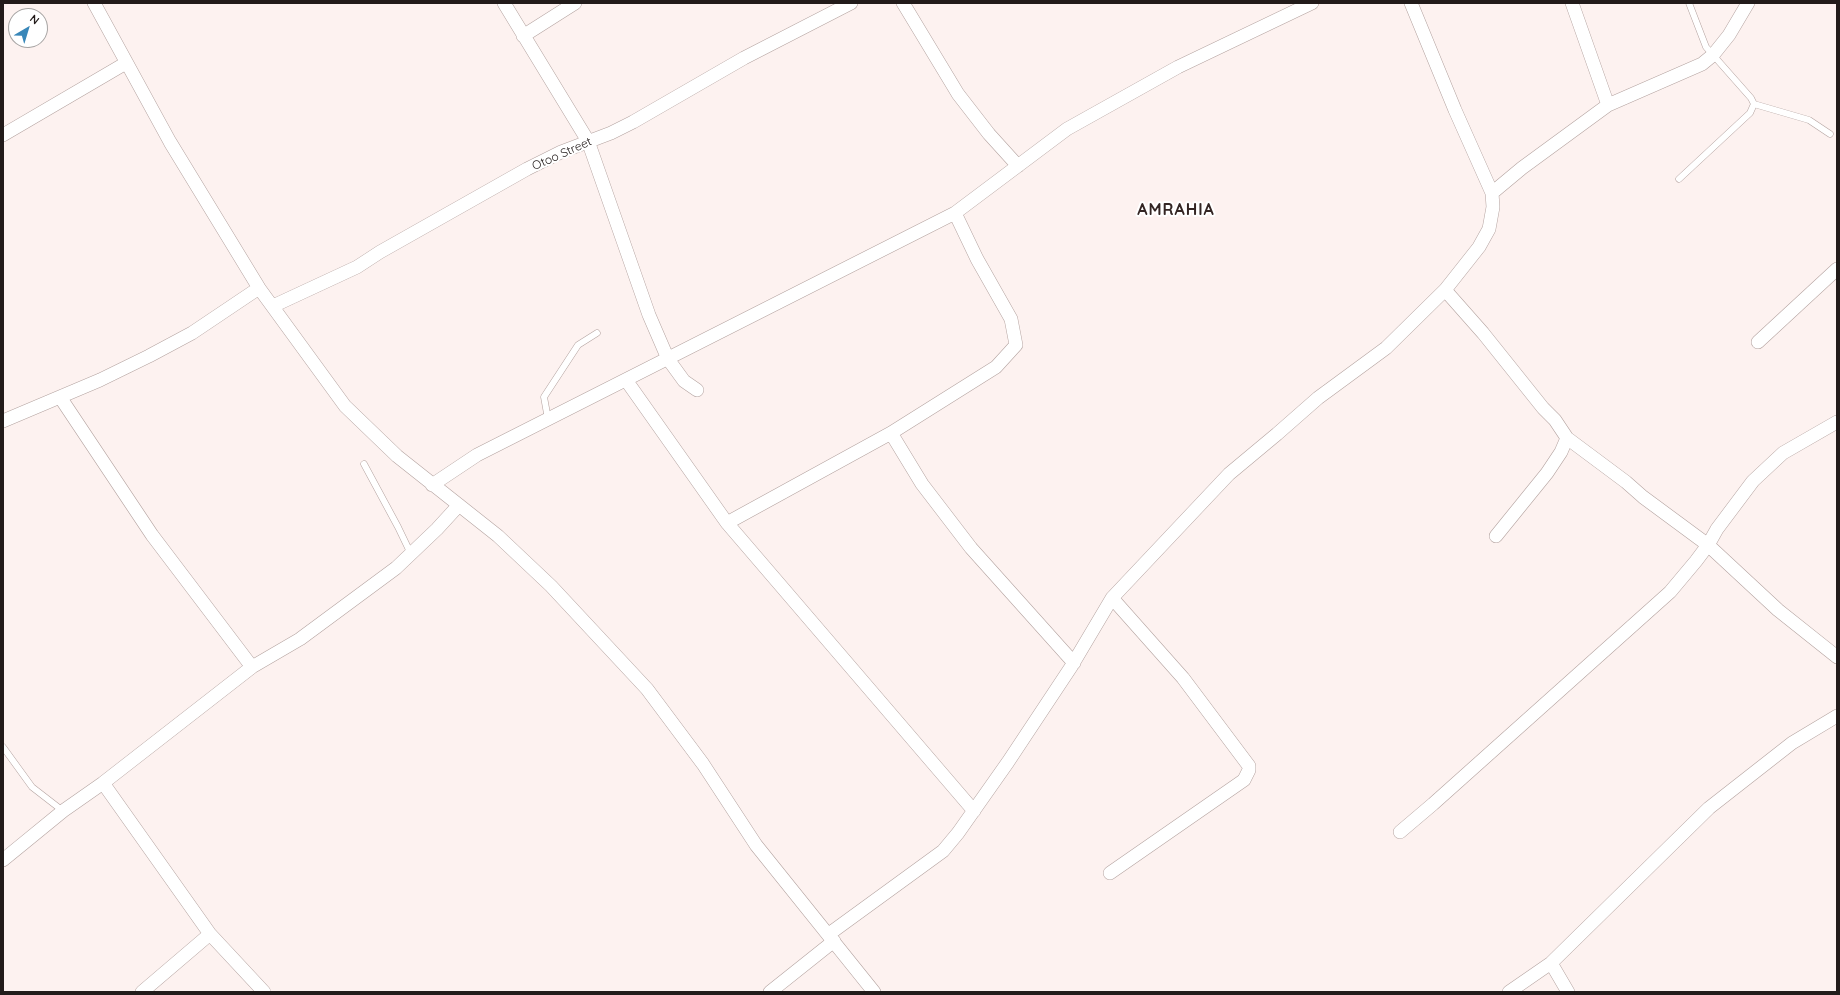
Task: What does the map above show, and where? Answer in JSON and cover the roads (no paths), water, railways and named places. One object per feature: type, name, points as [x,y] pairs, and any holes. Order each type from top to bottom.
[{"type":"street","points":[[94,3],[170,142],[259,288],[345,406],[397,456],[498,536],[551,586],[647,689],[703,764],[756,846],[874,992]]},
{"type":"street","points":[[504,3],[588,141],[649,315],[668,359],[684,381],[697,390]]},
{"type":"street","points":[[523,36],[575,3]]},
{"type":"street","name":"Otoo Street","points":[[273,306],[357,267],[380,252],[527,170],[561,152],[611,133],[633,122],[744,58],[851,3]]},
{"type":"street","points":[[903,3],[958,94],[989,134],[1018,166]]},
{"type":"street","points":[[432,485],[477,455],[955,213],[1067,129],[1164,75],[1312,3]]},
{"type":"street","points":[[770,992],[831,938],[943,851],[974,811],[1008,762],[1074,663],[1112,598],[1229,474],[1318,398],[1386,348],[1445,290],[1479,246],[1489,229],[1493,207],[1492,193],[1455,110],[1411,3]]},
{"type":"street","points":[[1572,3],[1608,105]]},
{"type":"street","points":[[1492,193],[1522,168],[1608,105],[1702,64],[1729,35],[1748,3]]},
{"type":"street","points":[[3,135],[126,63]]},
{"type":"street","points":[[727,523],[891,433],[996,367],[1016,345],[1011,319],[977,260],[955,213]]},
{"type":"street","points":[[1758,342],[1837,269]]},
{"type":"street","points":[[3,421],[100,380],[192,333],[259,288]]},
{"type":"street","points":[[1445,290],[1483,333],[1543,408],[1555,420],[1567,438],[1708,545],[1778,610],[1837,657]]},
{"type":"street","points":[[626,380],[727,523],[974,811]]},
{"type":"street","points":[[60,397],[152,535],[252,667]]},
{"type":"street","points":[[1400,832],[1434,804],[1670,592],[1708,545],[1717,528],[1753,482],[1783,453],[1837,422]]},
{"type":"street","points":[[891,433],[922,484],[971,548],[1074,663]]},
{"type":"street","points":[[1496,536],[1547,473],[1561,452],[1567,438]]},
{"type":"street","points":[[3,860],[63,811],[103,783],[252,667],[300,639],[396,568],[459,505]]},
{"type":"street","points":[[1110,873],[1244,780],[1249,770],[1249,766],[1183,678],[1112,598]]},
{"type":"street","points":[[1509,992],[1551,963],[1709,808],[1792,743],[1837,716]]},
{"type":"street","points":[[103,783],[210,934],[264,992]]},
{"type":"street","points":[[142,992],[210,934]]},
{"type":"street","points":[[1551,963],[1568,992]]},
{"type":"lane","points":[[1689,3],[1706,47],[1751,98],[1754,104],[1808,120],[1830,134]]},
{"type":"lane","points":[[1679,179],[1750,113],[1754,104]]},
{"type":"lane","points":[[548,419],[544,397],[578,344],[597,333]]},
{"type":"lane","points":[[364,464],[411,554]]},
{"type":"lane","points":[[3,746],[32,786],[63,811]]},
{"type":"district","name":"AMRAHIA","points":[[1176,210]]}]
